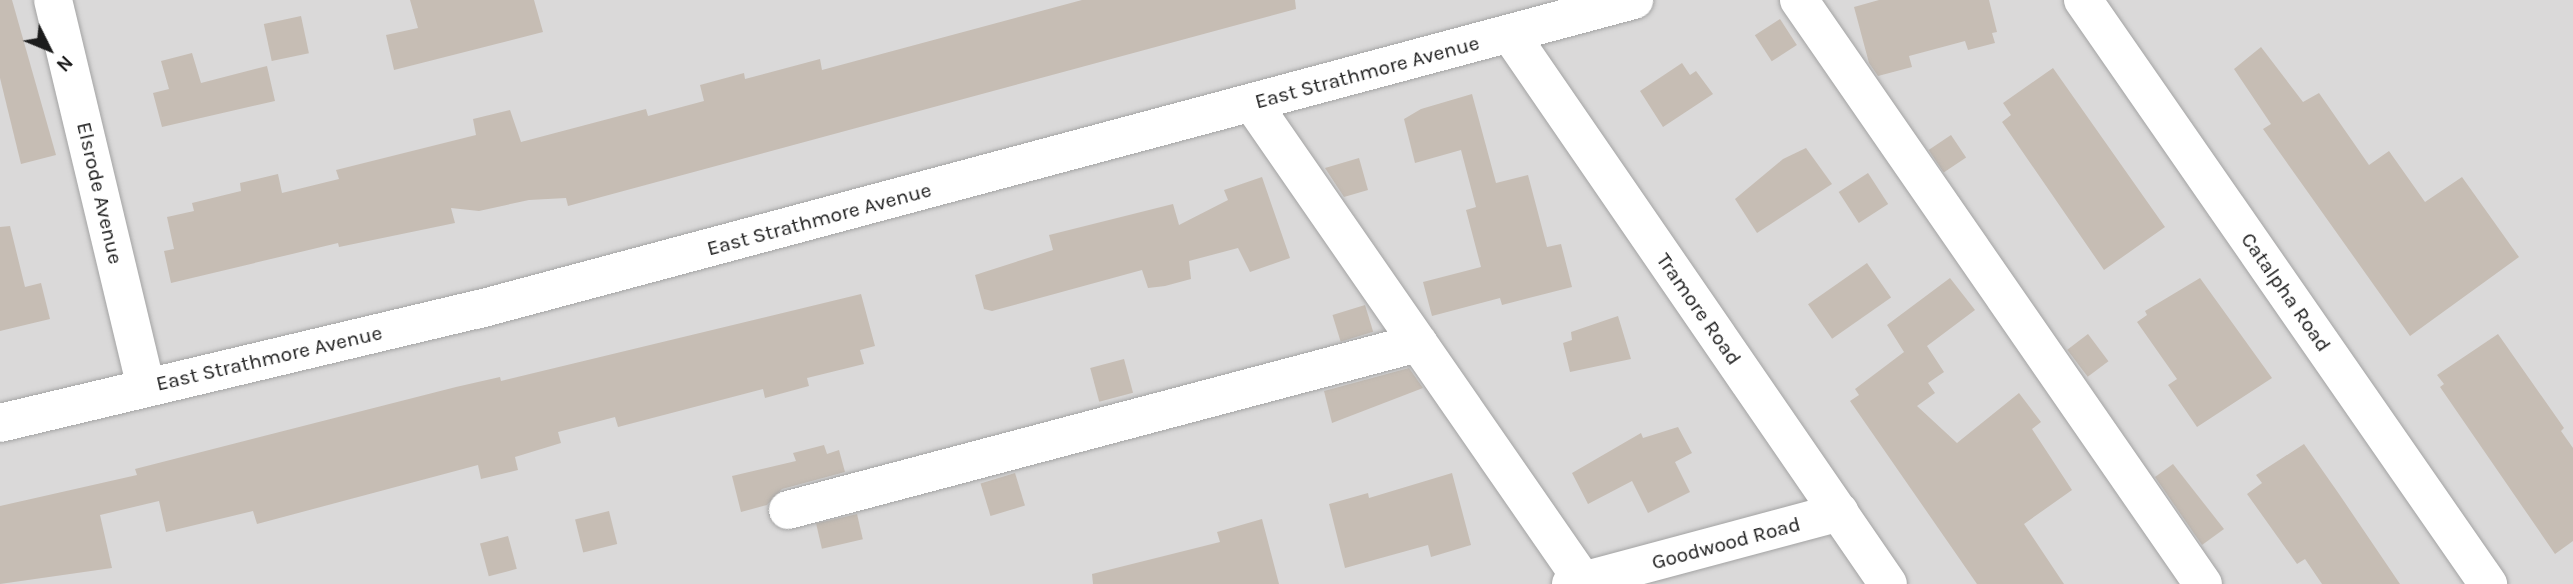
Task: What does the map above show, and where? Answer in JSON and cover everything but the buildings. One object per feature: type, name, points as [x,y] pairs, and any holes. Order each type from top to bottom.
[{"type":"street","name":"Elsrode Avenue","points":[[53,0],[146,387]]},
{"type":"street","name":"East Strathmore Avenue","points":[[0,423],[476,310],[1634,0]]},
{"type":"street","points":[[1799,0],[2203,584]]},
{"type":"street","name":"Catalpha Road","points":[[2083,0],[2488,584]]},
{"type":"street","name":"Tramore Road","points":[[1510,34],[1888,584]]},
{"type":"street","points":[[1252,103],[1580,583]]},
{"type":"street","points":[[788,510],[1418,343]]},
{"type":"street","name":"Goodwood Road","points":[[1580,583],[1839,512]]},
{"type":"shaded area","points":[[0,0],[2573,0],[2573,584],[0,584]]}]
